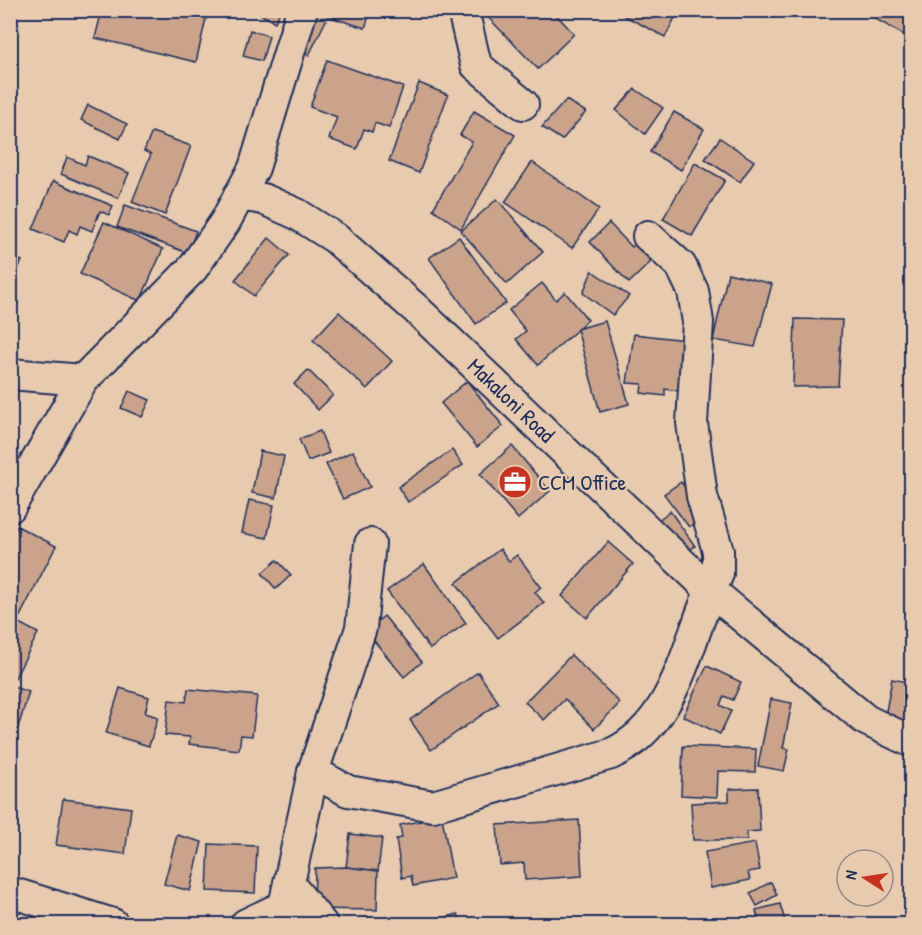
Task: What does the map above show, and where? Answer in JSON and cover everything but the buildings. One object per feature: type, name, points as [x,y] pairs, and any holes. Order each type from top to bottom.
[{"type":"street","points":[[10,507],[83,380],[193,268],[239,195],[254,168],[302,10]]},
{"type":"street","points":[[463,10],[476,65],[523,104]]},
{"type":"street","name":"Makaloni Road","points":[[239,195],[263,199],[297,214],[335,238],[416,309],[710,590],[866,720],[912,742]]},
{"type":"street","points":[[313,772],[348,791],[433,806],[619,750],[634,740],[660,711],[687,653],[718,574],[718,551],[702,496],[692,423],[698,322],[693,291],[681,266],[648,236]]},
{"type":"street","points":[[10,374],[83,380]]},
{"type":"street","points":[[246,924],[284,906],[313,772],[358,639],[370,544]]},
{"type":"street","points":[[289,884],[322,924]]},
{"type":"street","points":[[10,892],[113,924]]},
{"type":"place","name":"CCM Office","points":[[515,482]]}]
